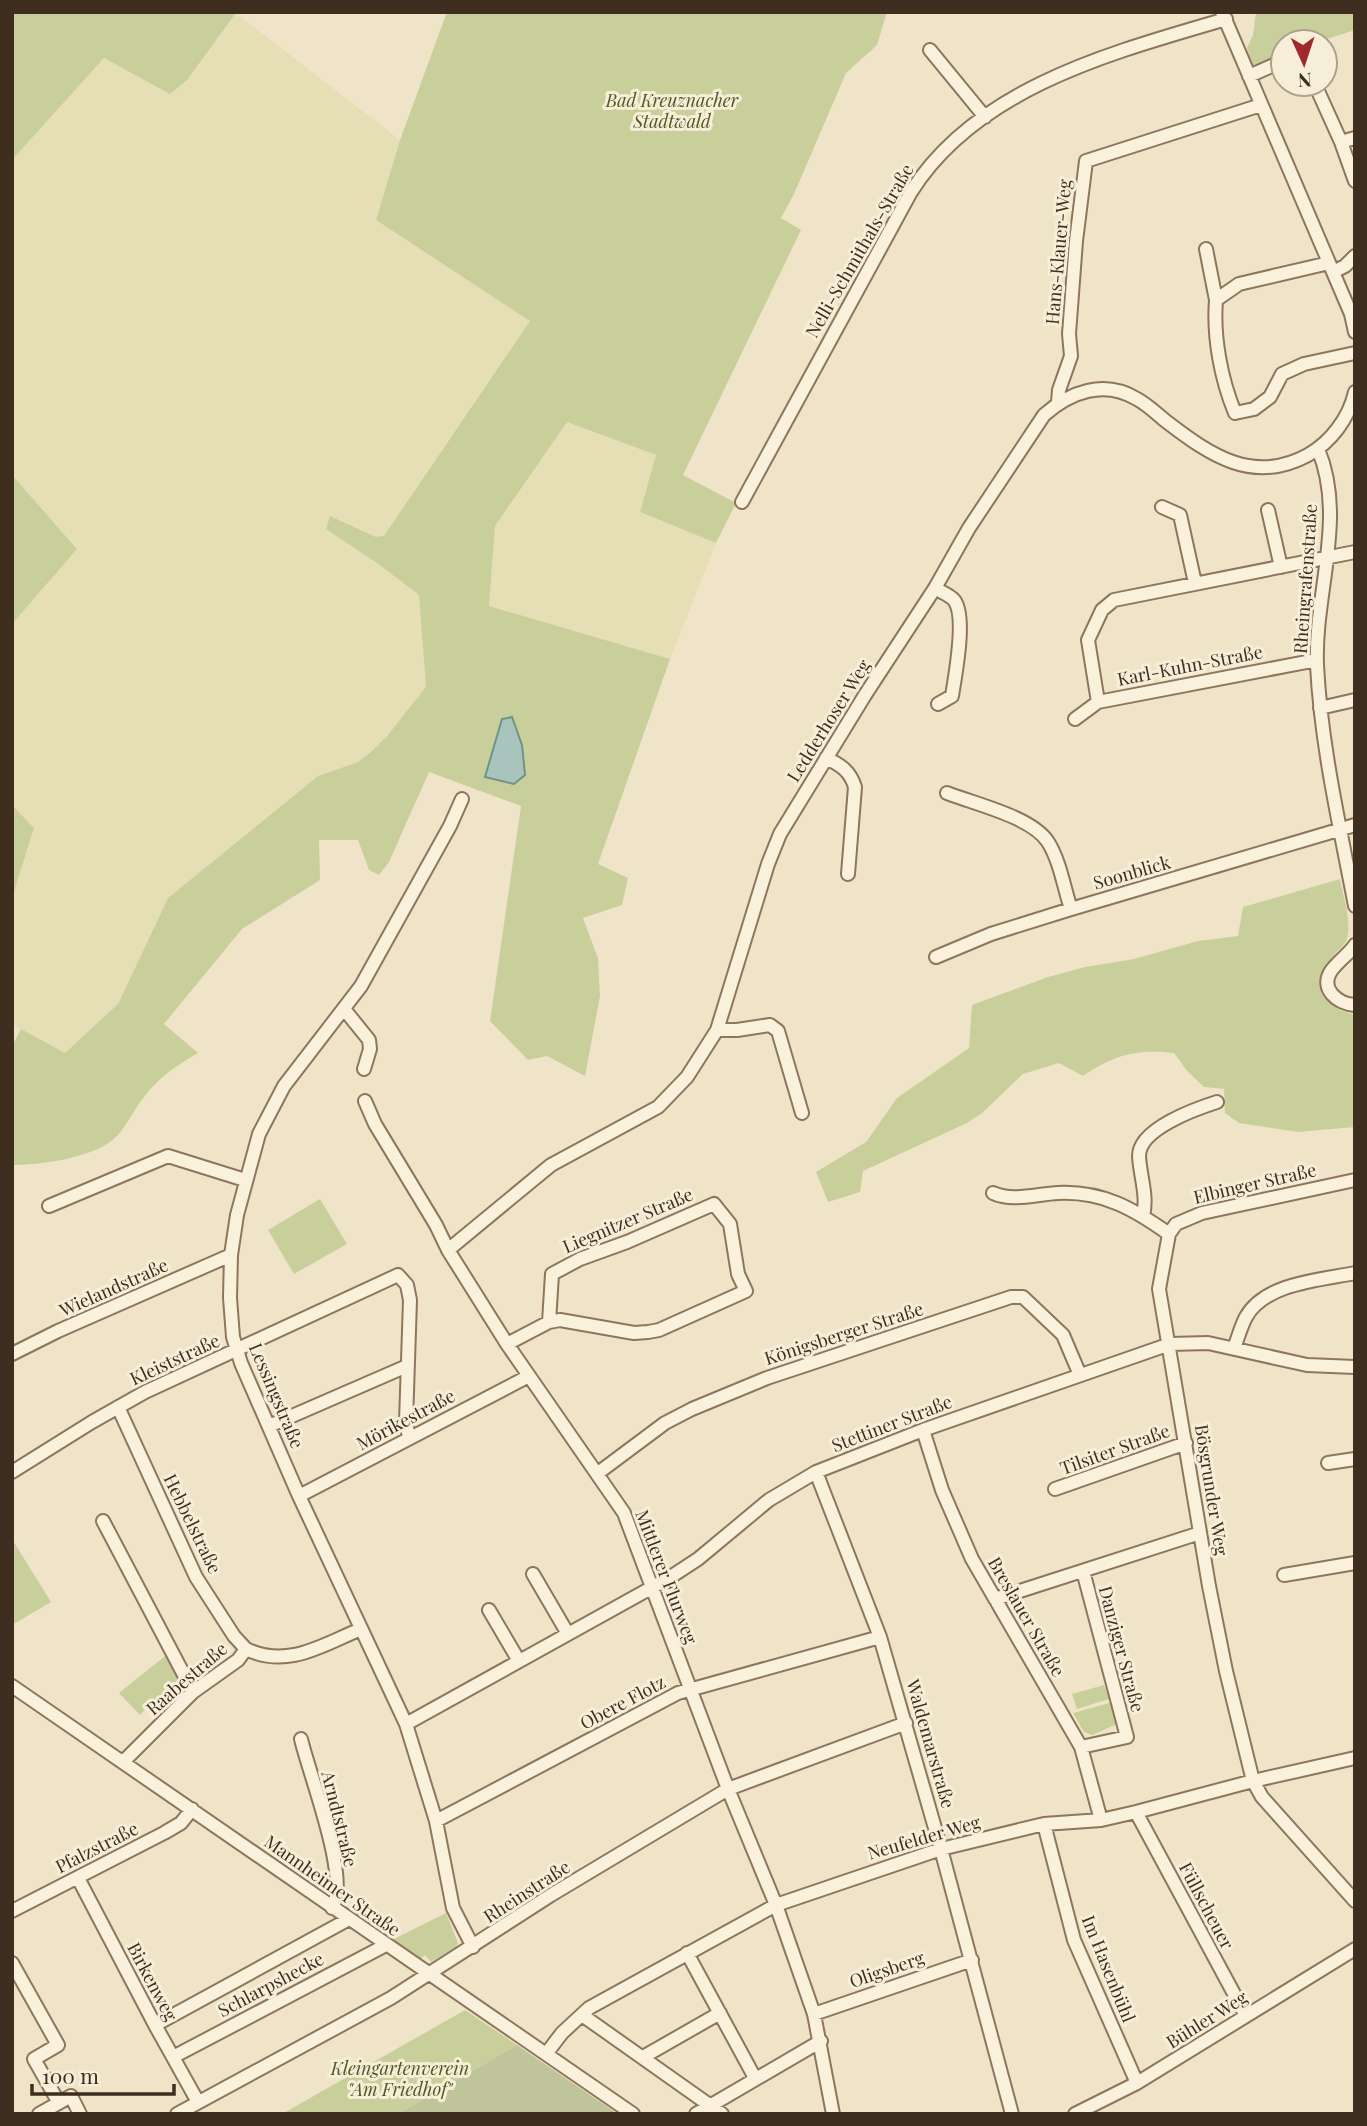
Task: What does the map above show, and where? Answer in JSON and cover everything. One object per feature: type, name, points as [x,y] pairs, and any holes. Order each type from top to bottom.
[{"type":"street","points":[[1224,16],[1331,268],[1355,332]]},
{"type":"street","name":"Nelli-Schmithals-Straße","points":[[742,502],[918,181],[942,151],[985,117],[1029,90],[1087,62],[1224,16]]},
{"type":"street","points":[[930,50],[985,117]]},
{"type":"street","points":[[1249,76],[1269,67]]},
{"type":"street","points":[[1321,98],[1355,181]]},
{"type":"street","name":"Hans-Klauer-Weg","points":[[1058,402],[1059,390],[1071,356],[1069,334],[1075,254],[1086,161],[1261,106]]},
{"type":"street","points":[[1341,142],[1355,138]]},
{"type":"street","points":[[1206,249],[1216,300],[1214,323],[1227,395],[1235,413],[1254,409],[1270,397],[1282,374],[1304,364],[1355,353]]},
{"type":"street","points":[[1216,300],[1239,284],[1345,266],[1355,256]]},
{"type":"street","name":"Ledderhoser Weg","points":[[448,1250],[551,1165],[658,1107],[687,1077],[717,1030],[768,864],[780,834],[935,589],[969,528],[1019,450],[1044,415],[1058,402],[1081,391],[1100,389],[1128,395],[1136,398],[1189,439],[1224,460],[1251,468],[1280,466],[1299,460],[1318,449]]},
{"type":"street","points":[[1318,449],[1345,418],[1355,392]]},
{"type":"street","name":"Rheingrafenstraße","points":[[1318,449],[1330,497],[1317,660],[1320,708],[1355,906]]},
{"type":"street","points":[[1162,507],[1180,515],[1195,583]]},
{"type":"street","points":[[1268,510],[1281,566]]},
{"type":"street","points":[[1098,702],[1088,640],[1102,610],[1114,600],[1355,552]]},
{"type":"street","points":[[935,589],[954,598],[959,609],[959,656],[952,696],[938,704]]},
{"type":"street","name":"Karl-Kuhn-Straße","points":[[1075,719],[1098,702],[1317,660]]},
{"type":"street","points":[[1320,708],[1355,700]]},
{"type":"street","points":[[826,758],[846,769],[855,787],[848,874]]},
{"type":"street","points":[[947,793],[1017,820],[1043,835],[1055,857],[1071,909]]},
{"type":"street","name":"Lessingstraße","points":[[462,799],[450,826],[361,986],[284,1086],[258,1134],[245,1180],[232,1255],[231,1324],[236,1351],[299,1496],[406,1724],[436,1821],[453,1908],[473,1947]]},
{"type":"street","name":"Soonblick","points":[[936,957],[991,934],[1355,825]]},
{"type":"street","points":[[1355,945],[1330,972],[1327,984],[1332,996],[1339,1001],[1355,1005]]},
{"type":"street","points":[[344,1009],[369,1041],[370,1049],[364,1069]]},
{"type":"street","points":[[717,1030],[770,1025],[778,1031],[802,1113]]},
{"type":"street","name":"Mittlerer Flurweg","points":[[365,1101],[375,1124],[436,1225],[448,1250],[507,1344],[624,1513],[728,1789],[776,1905],[814,2014],[833,2114]]},
{"type":"street","points":[[1143,1216],[1145,1204],[1139,1153],[1142,1145],[1152,1133],[1183,1114],[1217,1102]]},
{"type":"street","points":[[49,1206],[168,1156],[245,1180]]},
{"type":"street","name":"Elbinger Straße","points":[[1170,1234],[1176,1224],[1202,1213],[1355,1180]]},
{"type":"street","points":[[993,1193],[1006,1197],[1059,1193],[1096,1195],[1125,1205],[1170,1234]]},
{"type":"street","name":"Liegnitzer Straße","points":[[714,1204],[730,1224],[738,1274],[746,1291],[659,1330],[648,1332],[634,1333],[575,1321],[549,1322],[552,1274],[580,1259],[627,1242],[714,1204]]},
{"type":"street","name":"Bösgrunder Weg","points":[[1170,1234],[1159,1289],[1226,1671],[1253,1780],[1262,1797],[1355,1901]]},
{"type":"street","name":"Wielandstraße","points":[[12,1354],[232,1255]]},
{"type":"street","points":[[1234,1348],[1246,1316],[1258,1303],[1284,1288],[1355,1273]]},
{"type":"street","name":"Kleiststraße","points":[[12,1472],[118,1407],[398,1275],[407,1285],[410,1300],[407,1366]]},
{"type":"street","name":"Königsberger Straße","points":[[598,1472],[665,1423],[692,1409],[767,1378],[1010,1297],[1023,1297],[1063,1335],[1080,1375]]},
{"type":"street","points":[[507,1344],[549,1322]]},
{"type":"street","name":"Stettiner Straße","points":[[406,1724],[653,1587],[698,1559],[769,1500],[816,1472],[923,1430],[1170,1344],[1208,1343],[1307,1365],[1355,1367]]},
{"type":"street","points":[[269,1426],[407,1366],[406,1422],[409,1438]]},
{"type":"street","name":"Mörikestraße","points":[[299,1496],[529,1376]]},
{"type":"street","name":"Hebbelstraße","points":[[118,1407],[196,1577],[234,1636],[246,1649]]},
{"type":"street","name":"Breslauer Straße","points":[[923,1430],[946,1500],[972,1559],[1081,1748],[1101,1820]]},
{"type":"street","name":"Tilsiter Straße","points":[[1055,1489],[1186,1443]]},
{"type":"street","points":[[1328,1464],[1355,1458]]},
{"type":"street","name":"Waldemarstraße","points":[[816,1472],[880,1637],[972,1960],[1012,2114]]},
{"type":"street","points":[[103,1521],[193,1692]]},
{"type":"street","points":[[995,1599],[1200,1533]]},
{"type":"street","points":[[1284,1575],[1355,1563]]},
{"type":"street","name":"Danziger Straße","points":[[1081,1748],[1126,1737],[1083,1571]]},
{"type":"street","points":[[533,1574],[568,1634]]},
{"type":"street","points":[[489,1610],[519,1661]]},
{"type":"street","name":"Raabestraße","points":[[123,1762],[193,1692],[238,1660],[246,1649],[258,1655],[295,1657],[362,1629]]},
{"type":"street","name":"Obere Flotz","points":[[436,1821],[666,1699],[880,1637]]},
{"type":"street","name":"Mannheimer Straße","points":[[12,1686],[633,2114]]},
{"type":"street","name":"Rheinstraße","points":[[177,2114],[391,1998],[562,1889],[728,1789],[906,1723]]},
{"type":"street","name":"Arndtstraße","points":[[301,1739],[333,1851],[338,1895],[332,1908]]},
{"type":"street","name":"Neufelder Weg","points":[[546,2054],[562,2033],[589,2008],[776,1905],[941,1849],[1044,1824],[1101,1820],[1253,1780],[1355,1758]]},
{"type":"street","name":"Pfalzstraße","points":[[12,1911],[181,1823],[192,1810]]},
{"type":"street","name":"Füllscheuer","points":[[1136,1812],[1246,2016]]},
{"type":"street","name":"Im Hasenbühl","points":[[1044,1824],[1074,1940],[1137,2083]]},
{"type":"street","name":"Birkenweg","points":[[78,1878],[198,2102]]},
{"type":"street","name":"Schlarpshecke","points":[[155,2025],[349,1919]]},
{"type":"street","name":"Schlarpshecke","points":[[173,2057],[386,1945]]},
{"type":"street","name":"Bühler Weg","points":[[1075,2114],[1137,2083],[1355,1949]]},
{"type":"street","points":[[687,1954],[755,2078]]},
{"type":"street","name":"Oligsberg","points":[[814,2014],[972,1960]]},
{"type":"street","points":[[12,1963],[58,2045],[34,2059],[59,2103]]},
{"type":"street","points":[[643,2057],[720,2013]]},
{"type":"street","points":[[582,2015],[722,2114]]},
{"type":"street","points":[[696,2114],[821,2042]]},
{"type":"street","points":[[39,2114],[71,2096],[80,2114]]},
{"type":"shaded area","points":[[236,13],[400,140],[376,220],[531,321],[384,537],[376,537],[330,516],[326,528],[419,595],[427,687],[371,752],[358,762],[318,776],[168,898],[118,1004],[65,1053],[12,1024],[12,898],[34,828],[12,805],[12,624],[77,549],[12,475],[12,160],[104,58],[187,80]]},
{"type":"shaded area","points":[[566,422],[656,455],[640,512],[716,543],[670,659],[489,606],[495,526]]},
{"type":"green space","points":[[12,12],[236,13],[187,80],[170,94],[104,58],[12,160]]},
{"type":"green space","name":"Bad Kreuznacher Stadtwald","points":[[447,12],[887,12],[877,45],[846,73],[781,218],[801,230],[683,475],[736,503],[716,543],[640,512],[656,455],[567,422],[495,526],[489,606],[670,659],[598,864],[628,878],[622,905],[583,918],[598,958],[600,996],[585,1076],[547,1056],[528,1060],[490,1021],[521,806],[429,772],[389,862],[379,875],[369,870],[358,840],[319,840],[320,880],[242,929],[164,1024],[198,1053],[156,1083],[116,1137],[107,1144],[81,1155],[52,1162],[12,1165],[12,1046],[21,1029],[65,1053],[118,1004],[168,898],[318,776],[358,762],[371,752],[426,687],[419,595],[326,529],[330,516],[376,537],[384,536],[530,321],[376,220],[400,140]]},
{"type":"green space","points":[[1256,12],[1355,12],[1355,30],[1339,35],[1339,28],[1269,28],[1269,62],[1253,68],[1247,48],[1253,35]]},
{"type":"green space","points":[[12,475],[77,549],[12,624]]},
{"type":"green space","points":[[12,805],[34,828],[12,898]]},
{"type":"green space","points":[[1340,879],[1348,916],[1347,939],[1325,967],[1320,985],[1322,993],[1334,1006],[1355,1015],[1355,1127],[1298,1132],[1239,1123],[1225,1113],[1224,1089],[1204,1087],[1187,1071],[1174,1053],[1126,1055],[1083,1076],[1059,1063],[1023,1074],[982,1113],[967,1123],[863,1171],[860,1192],[828,1202],[816,1172],[866,1142],[897,1098],[969,1048],[972,1005],[1048,977],[1085,967],[1134,959],[1198,941],[1238,936],[1243,907]]},
{"type":"green space","points":[[320,1199],[347,1244],[294,1274],[268,1230]]},
{"type":"green space","points":[[12,1539],[51,1602],[12,1625]]},
{"type":"green space","points":[[170,1652],[187,1688],[161,1714],[151,1703],[140,1715],[119,1693]]},
{"type":"green space","points":[[1104,1685],[1109,1699],[1077,1709],[1072,1694]]},
{"type":"green space","points":[[1113,1702],[1118,1719],[1115,1725],[1092,1735],[1084,1732],[1073,1713]]},
{"type":"green space","points":[[446,1913],[458,1943],[456,1947],[431,1962],[425,1955],[420,1959],[392,1940]]},
{"type":"green space","name":"Kleingartenverein \"Am Friedhof\"","points":[[465,2010],[517,2045],[398,2114],[282,2114]]},
{"type":"green space","points":[[517,2045],[618,2114],[398,2114]]},
{"type":"water","points":[[512,717],[522,745],[525,775],[514,784],[485,777],[502,719]]}]
